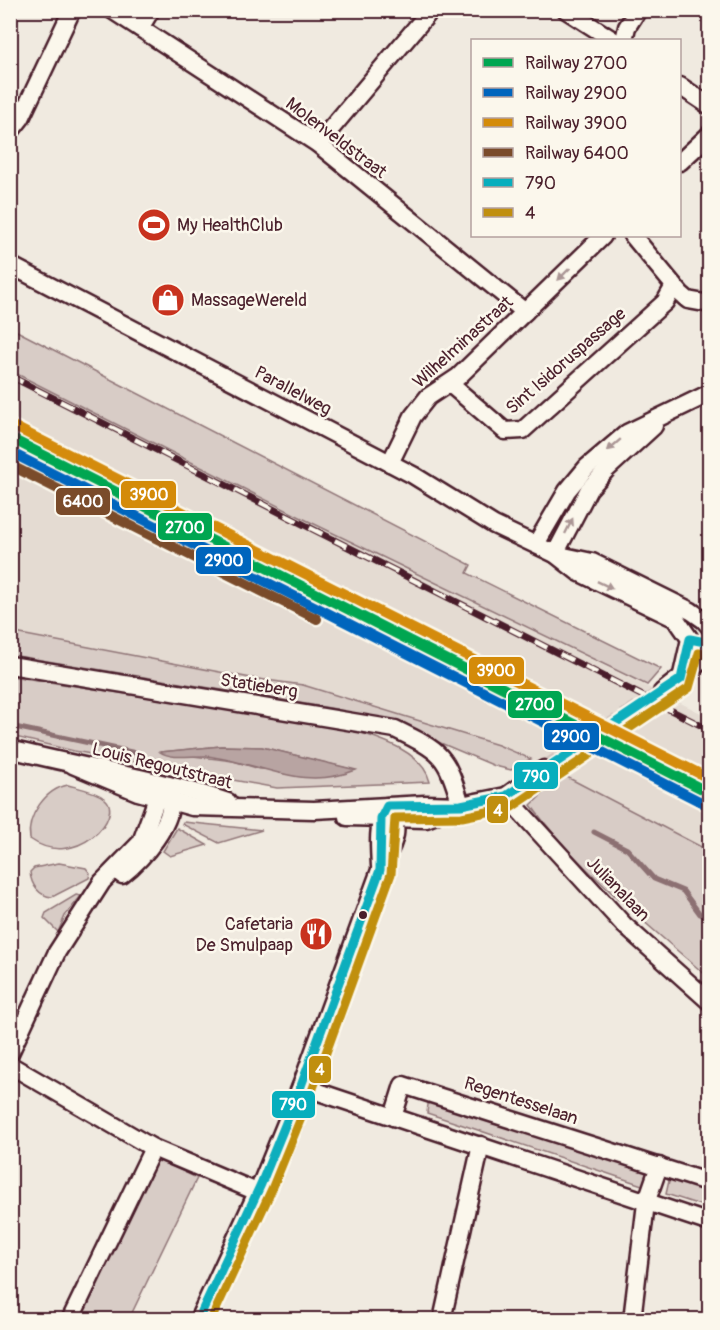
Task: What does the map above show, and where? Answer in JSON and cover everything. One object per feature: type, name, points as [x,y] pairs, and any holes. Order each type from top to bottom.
[{"type":"street","points":[[11,132],[21,118],[72,10]]},
{"type":"street","name":"Molenveldstraat","points":[[112,10],[318,144],[525,312]]},
{"type":"street","points":[[140,28],[151,10]]},
{"type":"street","points":[[318,144],[431,10]]},
{"type":"street","points":[[566,10],[611,39]]},
{"type":"street","points":[[624,39],[627,27],[638,10]]},
{"type":"street","points":[[681,87],[710,106]]},
{"type":"street","points":[[681,161],[710,134]]},
{"type":"street","name":"Wilhelminastraat","points":[[390,463],[421,406],[440,388],[450,384],[602,237]]},
{"type":"street","points":[[634,237],[688,300],[710,304]]},
{"type":"street","name":"Parallelweg","points":[[10,265],[390,463],[494,525],[555,554],[578,572],[676,619],[690,639]]},
{"type":"street","name":"Sint Isidoruspassage","points":[[450,384],[505,431],[523,430],[665,302],[674,286]]},
{"type":"street","points":[[536,544],[567,491],[587,467],[627,433],[710,393]]},
{"type":"street","points":[[555,554],[589,489],[607,468],[664,416]]},
{"type":"street","name":"Parallelweg","points":[[555,554],[592,562],[691,612],[710,627]]},
{"type":"street","points":[[681,679],[690,639],[710,643]]},
{"type":"street","points":[[662,692],[700,662],[710,648]]},
{"type":"street","name":"Statieberg","points":[[10,665],[395,729],[432,747],[446,760],[460,805]]},
{"type":"street","name":"Louis Regoutstraat","points":[[10,749],[168,785],[241,806]]},
{"type":"street","name":"Louis Regoutstraat","points":[[73,765],[165,801],[192,807],[241,806],[314,810],[346,817],[388,821],[506,796],[544,769]]},
{"type":"street","points":[[10,1053],[57,952],[94,898],[150,849],[168,785]]},
{"type":"street","name":"Julianalaan","points":[[506,796],[624,925],[710,1002]]},
{"type":"street","points":[[198,1320],[257,1192],[302,1086],[380,870],[388,821]]},
{"type":"street","points":[[10,1065],[153,1148],[257,1192]]},
{"type":"street","name":"Regentesselaan","points":[[393,1117],[403,1084],[710,1183]]},
{"type":"street","points":[[302,1086],[710,1223]]},
{"type":"street","points":[[442,1320],[481,1145]]},
{"type":"street","points":[[70,1320],[153,1148]]},
{"type":"street","points":[[632,1320],[646,1203],[659,1166]]},
{"type":"shaded area","points":[[11,328],[471,565],[467,573],[661,669],[647,685],[302,518],[11,371]]},
{"type":"shaded area","points":[[10,371],[302,518],[709,717],[709,851],[531,759],[498,745],[365,703],[303,685],[251,678],[11,632]]},
{"type":"shaded area","points":[[10,632],[251,678],[303,685],[498,745],[531,759],[511,770],[495,766],[424,736],[336,709],[11,655]]},
{"type":"shaded area","points":[[11,676],[346,728],[383,740],[407,753],[425,771],[430,782],[277,788],[74,751],[11,736]],"holes":[[[221,746],[262,747],[354,770],[260,769],[233,761],[161,752]]]},
{"type":"shaded area","points":[[221,746],[262,747],[356,770],[336,776],[298,777],[226,759],[206,756],[176,757],[160,752]]},
{"type":"shaded area","points":[[563,775],[709,851],[709,978],[592,874],[531,805]]},
{"type":"shaded area","points":[[68,785],[104,798],[109,806],[103,827],[79,845],[64,848],[47,847],[30,839],[31,821],[39,805],[52,792]]},
{"type":"shaded area","points":[[183,822],[262,830],[219,843],[182,824]]},
{"type":"shaded area","points":[[177,828],[207,845],[170,856],[163,851]]},
{"type":"shaded area","points":[[59,863],[86,868],[90,873],[89,878],[52,897],[47,896],[34,885],[30,872],[34,868]]},
{"type":"shaded area","points":[[76,895],[81,896],[65,916],[58,932],[44,918],[46,913]]},
{"type":"shaded area","points":[[429,1096],[653,1167],[648,1187],[427,1113]]},
{"type":"shaded area","points":[[157,1159],[197,1178],[129,1319],[79,1320]]},
{"type":"shaded area","points":[[671,1172],[709,1186],[709,1208],[666,1194]]},
{"type":"waterway","points":[[10,726],[136,753]]},
{"type":"waterway","points":[[594,832],[627,849],[654,879],[683,891],[700,914],[710,918]]},
{"type":"tunnel","points":[[544,769],[662,692]]},
{"type":"railway","points":[[10,376],[710,730]]},
{"type":"railway","points":[[10,450],[710,805]]},
{"type":"railway","points":[[580,731],[622,749]]},
{"type":"rail line","name":"3900","points":[[15,427],[710,779]]},
{"type":"rail line","name":"2700","points":[[10,438],[710,793]]},
{"type":"rail line","name":"2900","points":[[10,452],[705,804]]},
{"type":"rail line","name":"6400","points":[[10,465],[317,619]]},
{"type":"transit line","name":"790","points":[[198,1320],[261,1184],[301,1086],[380,870],[381,818],[387,806],[461,805],[506,796],[681,679],[690,639],[710,643]]},
{"type":"transit line","name":"4","points":[[211,1320],[272,1189],[312,1091],[391,874],[395,818],[462,817],[512,807],[689,688],[699,653],[708,655]]},
{"type":"place","name":"My HealthClub","points":[[154,225]]},
{"type":"place","name":"MassageWereld","points":[[168,300]]},
{"type":"place","name":"Cafetaria De Smulpaap","points":[[316,934]]}]
